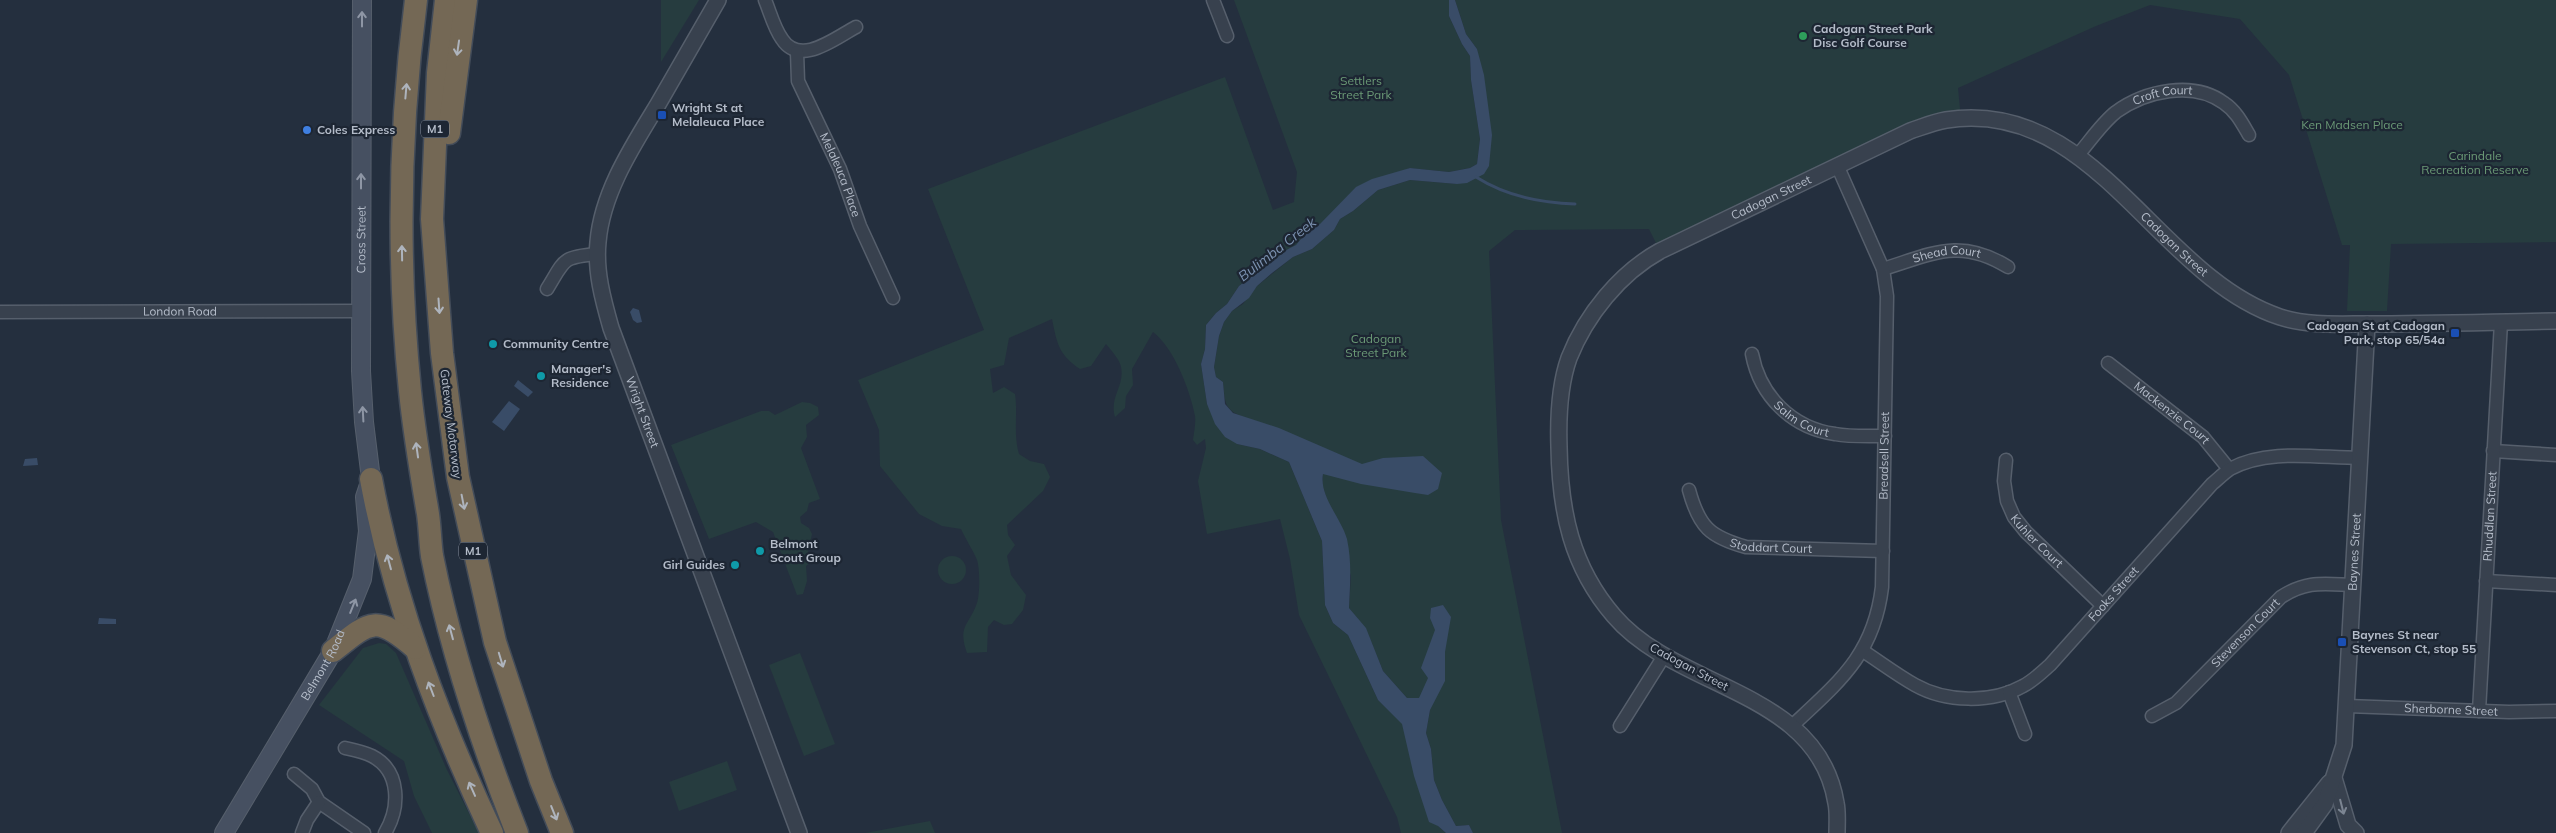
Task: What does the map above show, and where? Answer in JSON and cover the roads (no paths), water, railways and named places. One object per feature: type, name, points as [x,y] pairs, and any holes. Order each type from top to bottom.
[{"type":"highway","name":"M1","points":[[416,0],[406,97],[401,221],[403,304],[414,425],[432,554],[442,596],[480,730],[517,833]]},
{"type":"highway","name":"Gateway Motorway","points":[[446,0],[438,73],[432,198],[442,353],[458,477],[470,538],[495,642],[513,702],[562,833]]},
{"type":"highway","points":[[437,258],[446,235],[450,121],[466,0]]},
{"type":"highway","points":[[371,480],[385,547],[414,648],[460,762],[492,833]]},
{"type":"highway","points":[[333,651],[361,629],[378,625],[392,628],[414,648]]},
{"type":"main road","name":"Cross Street","points":[[362,0],[361,311],[364,422],[371,480]]},
{"type":"main road","name":"Belmont Road","points":[[224,833],[333,651],[356,598],[362,579],[368,531],[365,497],[371,480]]},
{"type":"street","name":"Wright Street","points":[[718,0],[635,141],[605,208],[597,254],[602,296],[611,328],[799,833]]},
{"type":"street","points":[[765,0],[782,40],[797,52],[809,52],[856,27]]},
{"type":"street","points":[[1213,0],[1227,36]]},
{"type":"street","name":"Melaleuca Place","points":[[797,52],[798,81],[840,169],[860,226],[893,298]]},
{"type":"street","name":"Croft Court","points":[[2078,155],[2115,113],[2148,95],[2167,91],[2205,94],[2223,102],[2238,115],[2250,135]]},
{"type":"street","name":"Cadogan Street","points":[[1837,833],[1836,803],[1828,773],[1813,747],[1793,726],[1772,710],[1647,646],[1614,617],[1584,573],[1574,549],[1565,521],[1559,446],[1559,407],[1569,360],[1580,334],[1597,309],[1634,268],[1660,250],[1910,131],[1945,120],[1984,118],[2020,125],[2050,137],[2078,155],[2215,283],[2244,302],[2281,317],[2311,323],[2367,324],[2556,321]]},
{"type":"street","name":"Breadsell Street","points":[[1793,726],[1834,686],[1863,651],[1879,611],[1883,551],[1888,318],[1883,270],[1837,165]]},
{"type":"street","name":"Shead Court","points":[[1883,270],[1954,250],[1970,251],[1991,257],[2008,268]]},
{"type":"street","points":[[547,289],[564,261],[571,256],[597,254]]},
{"type":"street","name":"London Road","points":[[0,312],[361,311]]},
{"type":"street","name":"Rhuddlan Street","points":[[2479,711],[2501,322]]},
{"type":"street","name":"Baynes Street","points":[[2304,833],[2325,804],[2344,745],[2367,324]]},
{"type":"street","name":"Salm Court","points":[[1752,354],[1756,373],[1769,396],[1785,412],[1800,422],[1819,430],[1836,434],[1885,436]]},
{"type":"street","name":"Mackenzie Court","points":[[2108,363],[2203,437],[2229,469]]},
{"type":"street","points":[[2493,451],[2556,455]]},
{"type":"street","name":"Fooks Street","points":[[1863,651],[1915,686],[1933,693],[1949,697],[1970,698],[2009,692],[2022,686],[2050,665],[2212,484],[2229,469],[2252,460],[2277,456],[2360,458]]},
{"type":"street","name":"Kuhler Court","points":[[2006,460],[2004,481],[2007,501],[2014,517],[2026,532],[2103,606]]},
{"type":"street","name":"Stoddart Court","points":[[1689,490],[1700,521],[1712,534],[1726,541],[1746,547],[1883,551]]},
{"type":"street","points":[[2486,581],[2556,585]]},
{"type":"street","name":"Stevenson Court","points":[[2152,716],[2176,703],[2281,598],[2296,588],[2310,584],[2353,585]]},
{"type":"street","points":[[1620,726],[1664,656]]},
{"type":"street","points":[[2009,692],[2025,734]]},
{"type":"street","name":"Sherborne Street","points":[[2346,706],[2479,711],[2556,711]]},
{"type":"street","points":[[345,748],[371,756],[381,762],[393,781],[395,809],[385,833]]},
{"type":"street","points":[[294,774],[312,789],[319,802],[364,833]]},
{"type":"street","points":[[2334,778],[2346,820],[2356,833]]},
{"type":"street","name":"Baynes Street","points":[[2289,833],[2334,778]]},
{"type":"street","points":[[302,833],[307,820],[319,802]]},
{"type":"water","points":[[1449,0],[1455,0],[1466,34],[1477,49],[1484,75],[1492,135],[1489,166],[1484,174],[1467,183],[1457,184],[1410,180],[1378,190],[1353,211],[1340,219],[1334,230],[1312,249],[1293,257],[1272,273],[1257,286],[1249,298],[1232,311],[1224,322],[1219,336],[1214,367],[1216,377],[1223,382],[1225,404],[1233,413],[1279,428],[1362,464],[1383,458],[1423,456],[1442,473],[1438,489],[1428,495],[1361,484],[1323,474],[1323,482],[1327,499],[1344,531],[1349,548],[1349,608],[1366,628],[1383,671],[1407,698],[1419,698],[1428,678],[1421,668],[1435,630],[1430,618],[1431,608],[1443,605],[1451,617],[1445,652],[1445,681],[1430,710],[1426,733],[1431,749],[1434,780],[1442,800],[1456,826],[1469,825],[1473,833],[1446,833],[1438,826],[1429,822],[1414,776],[1402,724],[1378,700],[1348,635],[1333,623],[1325,605],[1322,541],[1289,462],[1260,449],[1237,444],[1225,437],[1215,424],[1207,404],[1201,364],[1205,349],[1206,325],[1227,304],[1239,286],[1296,245],[1305,234],[1320,224],[1356,187],[1372,179],[1410,168],[1449,172],[1470,168],[1477,164],[1480,139],[1471,80],[1470,56],[1462,44],[1449,16]]},
{"type":"water","points":[[633,308],[639,310],[642,322],[637,323],[633,320],[630,312]]},
{"type":"water","points":[[518,380],[533,392],[528,397],[514,386]]},
{"type":"water","points":[[509,401],[520,409],[504,431],[492,422]]},
{"type":"water","points":[[37,458],[38,465],[23,466],[25,459]]},
{"type":"water","points":[[99,618],[116,619],[116,624],[98,624]]},
{"type":"waterway","points":[[1476,177],[1511,194],[1536,200],[1575,204]]},
{"type":"place","name":"Cadogan Street Park Disc Golf Course","points":[[1803,36]]},
{"type":"place","name":"Wright St at Melaleuca Place","points":[[662,115]]},
{"type":"place","name":"Coles Express","points":[[307,130]]},
{"type":"place","name":"Cadogan St at Cadogan Park, stop 65/54a","points":[[2455,333]]},
{"type":"place","name":"Community Centre","points":[[493,344]]},
{"type":"place","name":"Manager's Residence","points":[[541,376]]},
{"type":"place","name":"Belmont Scout Group","points":[[760,551]]},
{"type":"place","name":"Girl Guides","points":[[735,565]]},
{"type":"place","name":"Baynes St near Stevenson Ct, stop 55","points":[[2342,642]]},
{"type":"park label","name":"Settlers Street Park","points":[[1361,88]]},
{"type":"park label","name":"Ken Madsen Place","points":[[2352,125]]},
{"type":"park label","name":"Carindale Recreation Reserve","points":[[2475,163]]},
{"type":"park label","name":"Cadogan Street Park","points":[[1376,346]]},
{"type":"water label","name":"Bulimba Creek","points":[[1277,249]]}]
